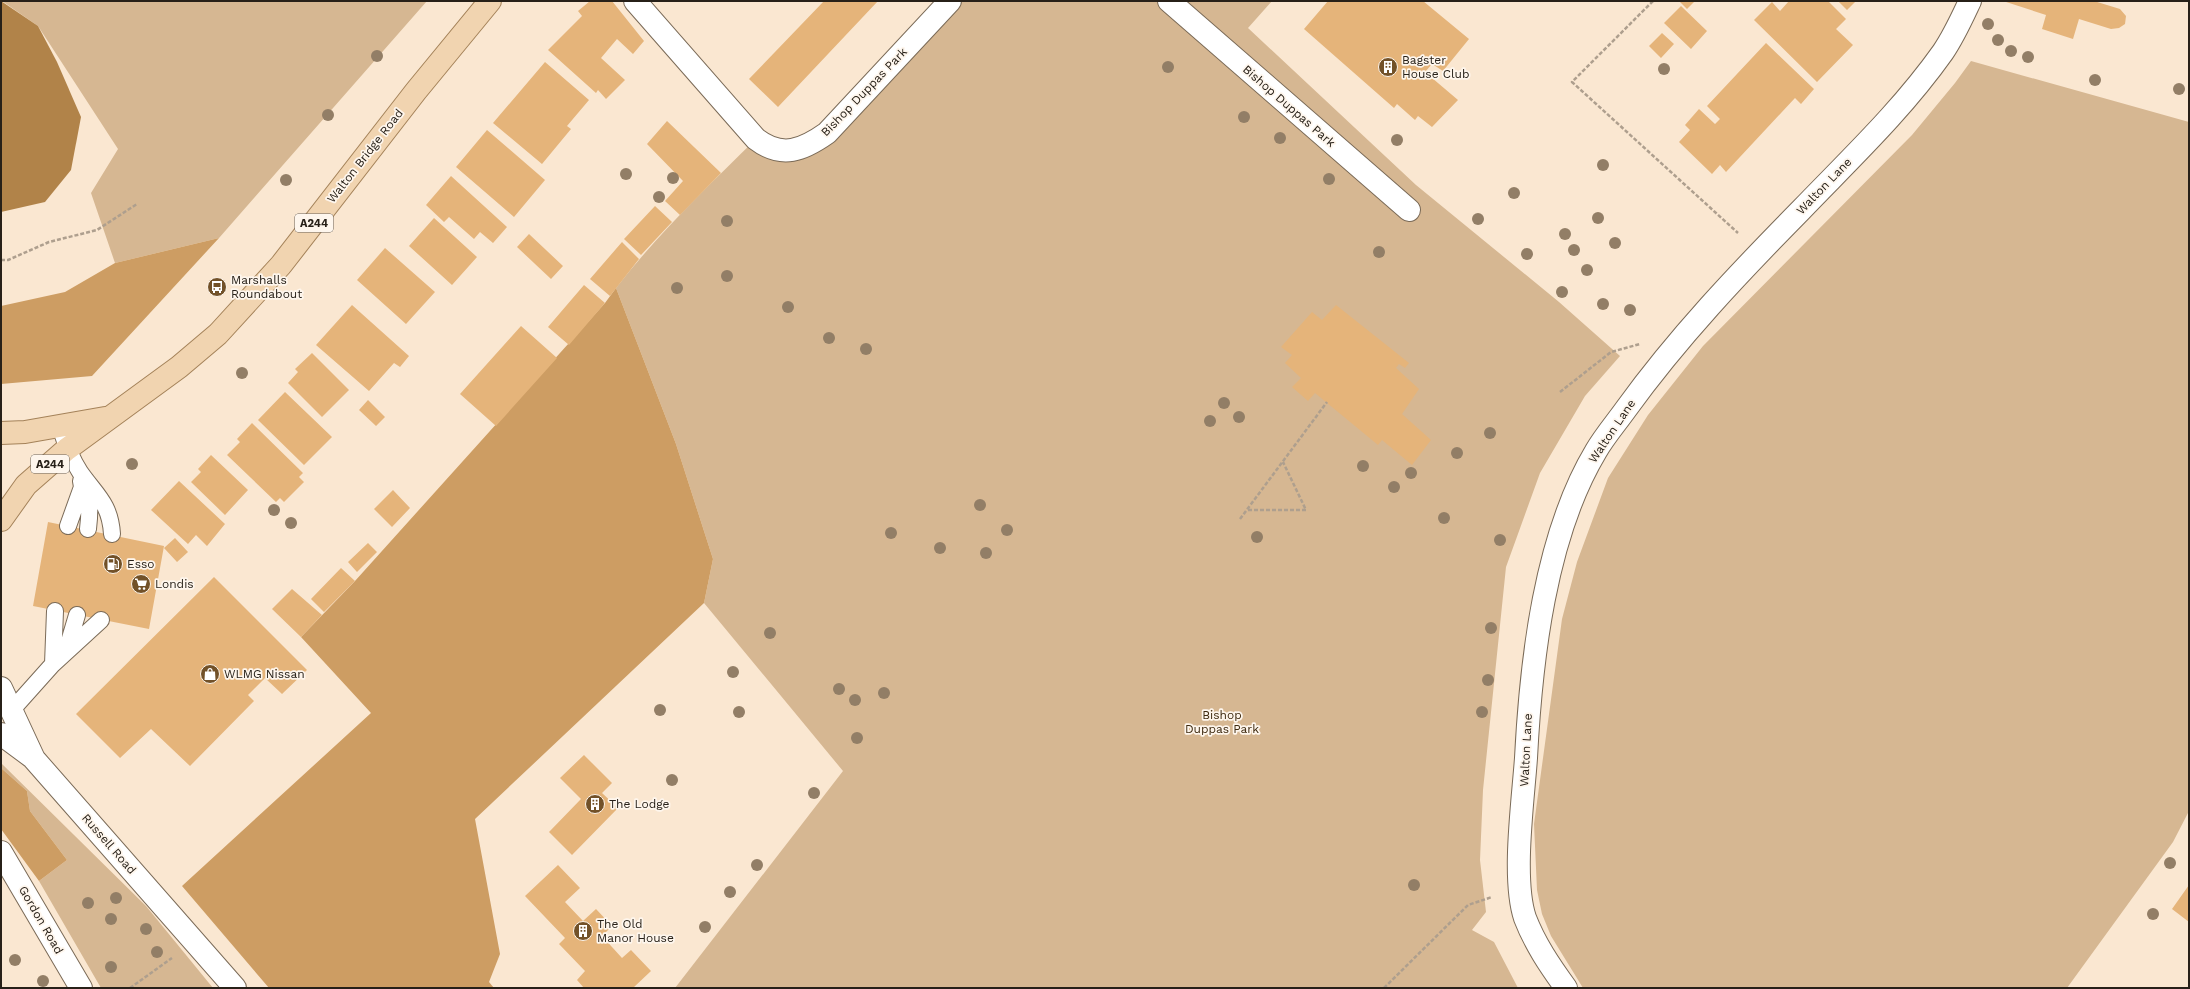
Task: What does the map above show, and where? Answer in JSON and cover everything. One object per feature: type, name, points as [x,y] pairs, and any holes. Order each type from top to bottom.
[{"type":"main road","name":"Walton Bridge Road","points":[[1,520],[26,485],[67,449],[179,367],[212,338],[281,265],[416,91],[490,1]]},
{"type":"main road","name":"Bishop Duppas Park","points":[[636,1],[756,139],[767,147],[785,151],[807,147],[827,133],[950,1]]},
{"type":"main road","name":"Bishop Duppas Park","points":[[1169,1],[1409,210]]},
{"type":"main road","name":"Walton Lane","points":[[1566,988],[1541,953],[1524,916],[1519,873],[1528,708],[1540,620],[1558,538],[1575,494],[1596,451],[1649,378],[1687,331],[1759,253],[1890,118],[1945,50],[1970,1]]},
{"type":"main road","name":"Walton Bridge Road","points":[[1,433],[25,432],[110,417]]},
{"type":"main road","name":"Russell Road","points":[[1,688],[34,759],[236,988]]},
{"type":"main road","points":[[1,734],[34,759]]},
{"type":"main road","name":"Gordon Road","points":[[1,852],[81,988]]},
{"type":"lane","points":[[60,426],[67,449],[80,471],[103,501],[111,518],[112,534]]},
{"type":"lane","points":[[68,526],[82,487],[80,471]]},
{"type":"lane","points":[[80,471],[87,487],[90,514],[88,529]]},
{"type":"lane","points":[[53,664],[55,611]]},
{"type":"lane","points":[[66,652],[77,615]]},
{"type":"lane","points":[[11,711],[53,664],[101,620]]},
{"type":"path","points":[[1653,1],[1572,82],[1759,253]]},
{"type":"path","points":[[1,260],[8,260],[49,242],[97,230],[137,204]]},
{"type":"path","points":[[1560,392],[1611,352],[1646,342]]},
{"type":"path","points":[[1240,519],[1327,402]]},
{"type":"path","points":[[1247,510],[1306,510],[1283,462]]},
{"type":"path","points":[[1384,988],[1468,905],[1494,896]]},
{"type":"path","points":[[130,988],[195,942]]},
{"type":"green space","points":[[2,1],[427,1],[219,238],[115,263],[91,193],[118,149],[38,26]]},
{"type":"green space","name":"Bishop Duppas Park","points":[[950,1],[1272,1],[1248,28],[1416,185],[1559,302],[1620,356],[1585,396],[1540,473],[1506,567],[1483,790],[1480,860],[1486,912],[1472,930],[1494,942],[1518,988],[675,988],[843,771],[704,603],[713,559],[676,444],[616,288],[666,230],[756,139],[807,147]]},
{"type":"green space","points":[[1971,61],[2189,122],[2189,811],[2173,842],[2067,988],[1583,988],[1551,936],[1542,914],[1537,890],[1534,824],[1562,619],[1577,562],[1608,478],[1648,415],[1703,346],[1912,135],[1955,83]]},
{"type":"green space","points":[[1,763],[146,906],[213,988],[101,988],[39,881],[67,860],[30,811],[27,791],[1,768]]},
{"type":"shaded area","points":[[1,1],[38,26],[57,62],[81,117],[71,170],[45,202],[1,212]]},
{"type":"shaded area","points":[[219,238],[92,376],[1,384],[1,306],[65,292],[115,263]]},
{"type":"shaded area","points":[[616,288],[676,444],[713,559],[704,603],[475,819],[500,954],[489,982],[494,988],[269,988],[182,886],[371,713],[301,637],[355,581],[605,303]]},
{"type":"shaded area","points":[[1,768],[27,791],[30,811],[67,860],[39,881],[1,829]]},
{"type":"building","points":[[590,1],[612,1],[644,41],[633,54],[617,39],[601,58],[625,80],[606,99],[598,90],[596,93],[548,50],[582,16],[578,11]]},
{"type":"building","points":[[824,1],[878,1],[778,107],[749,79]]},
{"type":"building","name":"Bagster House Club","points":[[1328,1],[1423,1],[1469,39],[1443,71],[1432,64],[1425,72],[1458,100],[1432,127],[1418,116],[1415,120],[1397,104],[1394,108],[1304,29]]},
{"type":"building","points":[[1679,1],[1695,1],[1687,9]]},
{"type":"building","points":[[1789,1],[1828,1],[1846,19],[1836,29],[1853,45],[1817,82],[1754,20],[1772,2],[1780,11]]},
{"type":"building","points":[[1838,1],[1856,1],[1847,10]]},
{"type":"building","points":[[2003,1],[2094,1],[2120,9],[2126,16],[2125,24],[2119,28],[2111,29],[2079,19],[2073,39],[2042,29],[2046,15]]},
{"type":"building","points":[[1681,6],[1707,31],[1691,49],[1664,23]]},
{"type":"building","points":[[1662,33],[1674,44],[1661,58],[1649,46]]},
{"type":"building","points":[[1766,43],[1814,89],[1801,104],[1795,98],[1726,172],[1720,165],[1712,174],[1679,142],[1690,130],[1685,125],[1699,109],[1715,124],[1720,119],[1707,106]]},
{"type":"building","points":[[545,62],[589,100],[567,126],[571,129],[542,164],[493,123]]},
{"type":"building","points":[[667,121],[721,173],[680,215],[665,201],[683,181],[647,144]]},
{"type":"building","points":[[487,130],[545,180],[514,217],[456,167]]},
{"type":"building","points":[[451,176],[507,227],[493,243],[480,232],[474,239],[449,217],[444,222],[426,205]]},
{"type":"building","points":[[655,206],[672,222],[641,255],[624,239]]},
{"type":"building","points":[[434,218],[477,257],[452,285],[409,246]]},
{"type":"building","points":[[529,234],[563,266],[551,279],[517,247]]},
{"type":"building","points":[[622,242],[639,259],[610,296],[590,279]]},
{"type":"building","points":[[385,248],[435,292],[406,324],[357,280]]},
{"type":"building","points":[[584,285],[605,303],[569,345],[548,327]]},
{"type":"building","points":[[352,305],[409,356],[400,367],[394,363],[369,391],[316,345]]},
{"type":"building","points":[[1336,305],[1409,363],[1405,368],[1399,364],[1396,368],[1419,389],[1402,414],[1431,440],[1412,465],[1382,440],[1378,445],[1315,393],[1308,401],[1292,387],[1301,378],[1285,363],[1292,355],[1281,347],[1312,312],[1322,320]]},
{"type":"building","points":[[521,326],[557,358],[496,426],[460,394]]},
{"type":"building","points":[[312,353],[349,390],[322,417],[288,383],[298,372],[295,369]]},
{"type":"building","points":[[285,392],[332,437],[304,465],[258,420]]},
{"type":"building","points":[[368,400],[385,417],[376,426],[359,410]]},
{"type":"building","points":[[252,423],[303,473],[299,477],[304,482],[284,502],[280,498],[276,502],[227,455],[240,442],[237,439]]},
{"type":"building","points":[[211,455],[248,490],[225,515],[191,482],[201,472],[198,469]]},
{"type":"building","points":[[179,481],[225,524],[207,546],[196,535],[188,544],[151,510]]},
{"type":"building","points":[[393,490],[410,508],[392,527],[374,509]]},
{"type":"building","points":[[48,522],[164,546],[149,629],[33,606]]},
{"type":"building","points":[[175,538],[188,552],[177,562],[164,548]]},
{"type":"building","points":[[368,543],[377,552],[357,572],[348,562]]},
{"type":"building","points":[[341,568],[355,581],[324,612],[311,599]]},
{"type":"building","name":"WLMG Nissan","points":[[214,577],[307,670],[282,694],[265,678],[248,695],[254,701],[190,766],[151,729],[120,758],[76,714]]},
{"type":"building","points":[[292,589],[322,615],[301,637],[272,609]]},
{"type":"building","name":"The Lodge","points":[[584,755],[612,783],[602,793],[618,808],[572,855],[549,832],[581,799],[560,778]]},
{"type":"building","name":"The Old Manor House","points":[[558,865],[580,888],[565,902],[583,921],[596,909],[612,926],[602,936],[622,958],[631,950],[651,971],[633,988],[584,988],[577,980],[585,971],[559,944],[565,938],[525,896]]},
{"type":"building","points":[[2189,885],[2189,922],[2172,909]]},
{"type":"place","name":"Bagster House Club","points":[[1388,67]]},
{"type":"place","name":"Marshalls Roundabout","points":[[217,287]]},
{"type":"place","name":"Esso","points":[[113,564]]},
{"type":"place","name":"Londis","points":[[141,584]]},
{"type":"place","name":"WLMG Nissan","points":[[210,674]]},
{"type":"place","name":"The Lodge","points":[[595,804]]},
{"type":"place","name":"The Old Manor House","points":[[583,931]]}]
